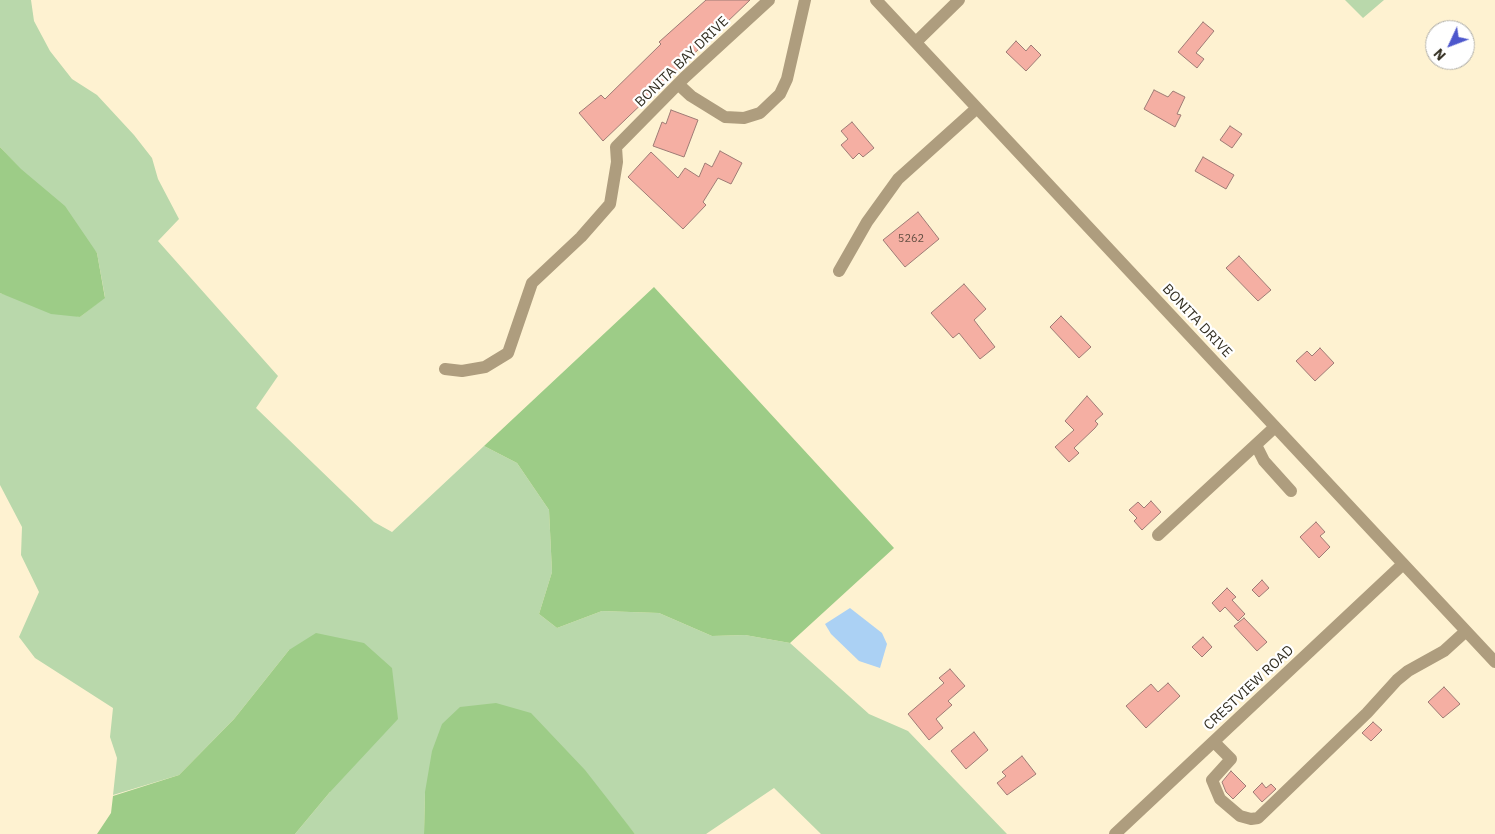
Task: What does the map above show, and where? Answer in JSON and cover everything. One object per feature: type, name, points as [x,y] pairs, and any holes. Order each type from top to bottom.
[{"type":"street","name":"BONITA BAY DRIVE","points":[[445,369],[462,371],[485,367],[508,353],[532,283],[581,236],[610,204],[617,162],[616,147],[678,84],[769,0]]},
{"type":"street","points":[[678,84],[691,96],[725,117],[744,118],[760,113],[780,94],[787,78],[805,0]]},
{"type":"street","name":"BONITA DRIVE","points":[[876,0],[1495,662]]},
{"type":"street","points":[[916,42],[959,0]]},
{"type":"street","points":[[839,271],[867,222],[898,178],[978,108]]},
{"type":"street","points":[[1158,535],[1275,427]]},
{"type":"street","points":[[1256,445],[1264,461],[1291,491]]},
{"type":"street","name":"CRESTVIEW ROAD","points":[[1115,834],[1403,564]]},
{"type":"street","points":[[1214,742],[1231,759],[1212,780],[1220,799],[1240,816],[1251,819],[1258,818],[1367,713],[1397,680],[1408,671],[1444,651],[1466,631]]},
{"type":"green space","points":[[0,0],[31,0],[34,21],[50,51],[72,79],[97,95],[134,135],[152,158],[158,179],[179,219],[158,241],[278,376],[256,408],[374,522],[392,532],[484,446],[517,463],[549,510],[552,572],[539,614],[557,628],[602,611],[659,613],[712,636],[745,635],[790,643],[869,714],[908,731],[1007,834],[821,834],[774,788],[706,834],[635,834],[617,813],[425,792],[424,834],[295,834],[330,792],[289,650],[234,719],[179,775],[113,795],[117,758],[110,737],[113,708],[35,658],[19,637],[39,592],[21,555],[22,527],[0,485],[0,293],[80,317],[105,297],[97,253],[0,147]]},
{"type":"green space","points":[[1345,0],[1384,0],[1363,18]]},
{"type":"green space","points":[[0,147],[21,169],[65,206],[97,253],[105,298],[80,317],[51,314],[0,293]]},
{"type":"green space","points":[[654,287],[894,548],[790,643],[745,635],[712,636],[659,613],[602,611],[557,628],[539,614],[552,572],[549,510],[517,463],[484,446]]},
{"type":"green space","points":[[316,633],[364,643],[392,668],[398,719],[330,792],[295,834],[97,834],[111,813],[113,796],[179,775],[234,719],[289,650]]},
{"type":"green space","points":[[496,703],[531,713],[585,770],[635,834],[424,834],[425,792],[432,751],[442,724],[460,707]]},
{"type":"water","points":[[850,608],[882,633],[887,644],[880,668],[859,661],[831,634],[825,624]]},
{"type":"building","points":[[706,0],[750,0],[603,141],[579,113],[601,95],[605,99],[661,44],[659,42]]},
{"type":"building","points":[[1203,22],[1214,31],[1196,53],[1204,59],[1197,68],[1178,52]]},
{"type":"building","points":[[1016,41],[1026,51],[1031,45],[1041,55],[1026,71],[1006,52]]},
{"type":"building","points":[[1154,90],[1168,97],[1173,91],[1185,97],[1177,114],[1181,115],[1175,127],[1144,109]]},
{"type":"building","points":[[671,110],[698,120],[684,157],[653,146],[662,122],[666,124]]},
{"type":"building","points":[[852,122],[874,148],[863,157],[859,153],[853,159],[841,145],[848,139],[841,131]]},
{"type":"building","points":[[1230,126],[1242,134],[1232,148],[1220,140]]},
{"type":"building","points":[[720,151],[742,163],[731,184],[718,178],[703,202],[706,205],[683,229],[628,177],[651,152],[678,178],[685,168],[699,177],[705,163],[712,167]]},
{"type":"building","points":[[1203,157],[1234,175],[1226,189],[1195,171]]},
{"type":"building","points":[[918,212],[939,239],[905,267],[883,240]]},
{"type":"building","points":[[1239,256],[1271,290],[1258,301],[1226,268]]},
{"type":"building","points":[[964,284],[986,309],[974,320],[995,347],[980,359],[959,333],[953,338],[931,313]]},
{"type":"building","points":[[1061,316],[1091,347],[1079,358],[1050,327]]},
{"type":"building","points":[[1320,348],[1334,363],[1315,381],[1296,361],[1307,351],[1312,356]]},
{"type":"building","points":[[1087,396],[1103,414],[1095,421],[1098,424],[1095,428],[1074,448],[1079,453],[1069,462],[1055,447],[1074,430],[1065,421]]},
{"type":"building","points":[[1151,501],[1161,512],[1142,530],[1134,521],[1137,518],[1129,510],[1138,502],[1144,508]]},
{"type":"building","points":[[1316,522],[1325,532],[1320,536],[1330,547],[1319,558],[1300,537]]},
{"type":"building","points":[[1262,580],[1269,588],[1259,597],[1252,590]]},
{"type":"building","points":[[1227,588],[1236,597],[1232,600],[1245,614],[1238,621],[1225,607],[1220,612],[1212,603]]},
{"type":"building","points":[[1244,618],[1267,642],[1257,651],[1234,626]]},
{"type":"building","points":[[1203,637],[1212,647],[1202,657],[1192,647]]},
{"type":"building","points":[[950,669],[965,686],[948,701],[952,705],[936,719],[943,728],[929,740],[908,714],[944,683],[939,678]]},
{"type":"building","points":[[1168,683],[1180,696],[1146,728],[1126,706],[1151,684],[1158,692]]},
{"type":"building","points":[[1444,687],[1460,704],[1443,718],[1428,702]]},
{"type":"building","points":[[1373,722],[1382,730],[1371,741],[1362,733]]},
{"type":"building","points":[[974,732],[988,750],[966,769],[951,751]]},
{"type":"building","points":[[1022,756],[1036,774],[1007,795],[997,783],[1006,776],[1002,772]]},
{"type":"building","points":[[1231,771],[1246,786],[1233,799],[1226,792],[1222,782]]},
{"type":"building","points":[[1262,783],[1266,788],[1271,784],[1276,789],[1262,802],[1253,792]]}]
